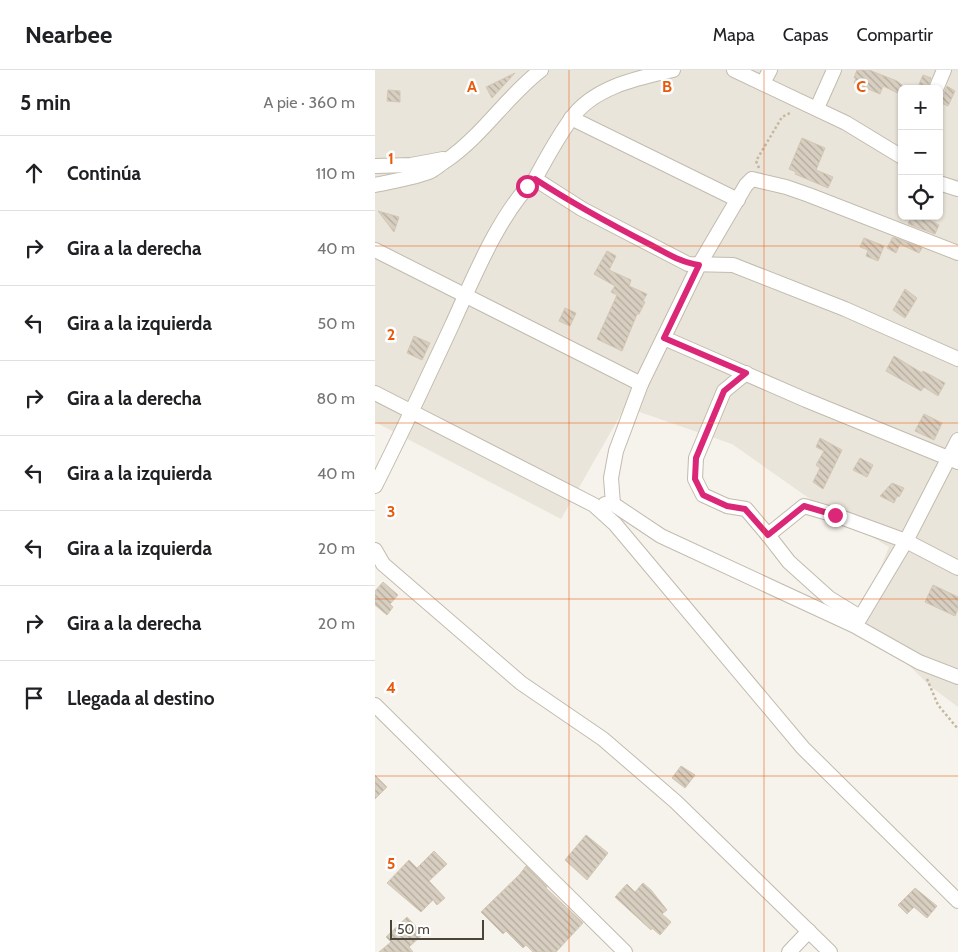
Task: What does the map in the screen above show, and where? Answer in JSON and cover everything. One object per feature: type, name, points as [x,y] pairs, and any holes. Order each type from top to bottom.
[{"type":"street","points":[[375,185],[431,170],[459,152],[477,136],[526,81],[541,70]]},
{"type":"street","points":[[375,486],[494,236],[527,186],[535,179],[571,118],[588,101],[611,88],[641,77],[673,70]]},
{"type":"street","points":[[734,70],[846,123],[898,155]]},
{"type":"street","points":[[763,83],[770,70]]},
{"type":"street","points":[[812,106],[834,70]]},
{"type":"street","points":[[938,85],[944,70]]},
{"type":"street","points":[[571,118],[737,200]]},
{"type":"street","points":[[375,166],[411,165],[449,158]]},
{"type":"street","points":[[535,179],[582,209],[688,264],[733,265],[845,309],[958,359]]},
{"type":"street","points":[[613,504],[611,478],[616,451],[641,384],[699,265],[746,185],[752,179],[776,184],[809,195],[958,253]]},
{"type":"street","points":[[943,184],[956,187]]},
{"type":"street","points":[[375,250],[641,384]]},
{"type":"street","points":[[664,338],[806,400],[954,460]]},
{"type":"street","points":[[746,373],[724,391],[696,458],[695,479],[703,495],[727,506],[745,509],[789,562],[858,622],[919,662],[958,677]]},
{"type":"street","points":[[375,393],[595,505],[615,524],[803,748],[958,901]]},
{"type":"street","points":[[858,622],[954,460],[958,440]]},
{"type":"street","points":[[595,505],[613,504],[661,536],[858,622]]},
{"type":"street","points":[[768,535],[804,506],[835,515],[906,541],[958,568]]},
{"type":"street","points":[[375,550],[383,564],[521,683],[603,738],[661,790],[831,952]]},
{"type":"street","points":[[375,705],[625,952]]},
{"type":"street","points":[[789,952],[809,931]]},
{"type":"path","points":[[776,184],[759,168],[757,161],[782,117],[812,106]]},
{"type":"path","points":[[919,662],[938,705],[958,729]]},
{"type":"shaded area","points":[[375,70],[958,70],[958,707],[930,686],[860,617],[889,547],[820,506],[732,444],[625,407],[561,519],[375,422]]},
{"type":"building","points":[[857,70],[869,70],[897,81],[902,85],[898,85],[898,93],[883,86],[880,94],[854,83],[856,78],[854,78]]},
{"type":"building","points":[[515,73],[492,98],[486,87]]},
{"type":"building","points":[[923,75],[931,78],[928,85],[919,85]]},
{"type":"building","points":[[947,86],[955,91],[948,106],[943,104]]},
{"type":"building","points":[[388,90],[400,91],[400,102],[387,101]]},
{"type":"building","points":[[802,138],[825,148],[816,170],[833,177],[828,188],[795,174],[796,172],[789,169]]},
{"type":"building","points":[[378,211],[399,217],[394,232]]},
{"type":"building","points":[[910,220],[929,220],[939,225],[935,234],[908,224]]},
{"type":"building","points":[[893,237],[922,248],[919,253],[900,244],[896,253],[887,248]]},
{"type":"building","points":[[864,238],[884,246],[878,261],[866,256],[868,250],[860,247]]},
{"type":"building","points":[[607,251],[616,256],[609,270],[631,280],[629,286],[647,294],[622,351],[597,339],[617,295],[611,292],[615,286],[594,274]]},
{"type":"building","points":[[905,289],[917,298],[905,318],[893,310]]},
{"type":"building","points":[[565,308],[576,313],[570,326],[559,321]]},
{"type":"building","points":[[414,336],[430,343],[422,360],[407,353]]},
{"type":"building","points":[[894,356],[922,373],[923,371],[945,383],[938,396],[924,387],[921,391],[886,371]]},
{"type":"building","points":[[924,414],[942,423],[934,440],[915,431]]},
{"type":"building","points":[[820,438],[842,450],[823,489],[813,482],[820,468],[816,465],[824,451],[816,447]]},
{"type":"building","points":[[860,458],[873,465],[867,477],[853,470]]},
{"type":"building","points":[[892,483],[904,488],[894,503],[880,496]]},
{"type":"building","points":[[383,582],[398,595],[390,604],[393,607],[387,615],[375,605],[375,591]]},
{"type":"building","points":[[933,585],[958,597],[958,609],[955,616],[925,602]]},
{"type":"building","points":[[681,766],[695,775],[685,788],[672,778]]},
{"type":"building","points":[[375,775],[387,787],[375,799]]},
{"type":"building","points":[[586,835],[608,853],[587,880],[565,860]]},
{"type":"building","points":[[434,851],[447,864],[429,881],[445,898],[437,905],[433,900],[421,912],[387,883],[409,860],[417,868]]},
{"type":"building","points":[[526,866],[583,923],[556,952],[533,952],[526,945],[523,948],[506,931],[503,934],[481,912]]},
{"type":"building","points":[[643,883],[667,910],[662,914],[671,922],[660,935],[652,928],[651,930],[615,897],[627,884],[635,892]]},
{"type":"building","points":[[915,888],[937,906],[927,918],[914,907],[907,914],[898,905]]},
{"type":"building","points":[[407,917],[423,934],[409,947],[413,952],[379,952],[391,942],[386,937]]},
{"type":"route","points":[[527,186],[535,179],[582,209],[637,238],[688,264],[699,265],[664,338],[746,373],[724,391],[696,458],[695,479],[703,495],[727,506],[745,509],[768,535],[804,506],[835,515]]}]
